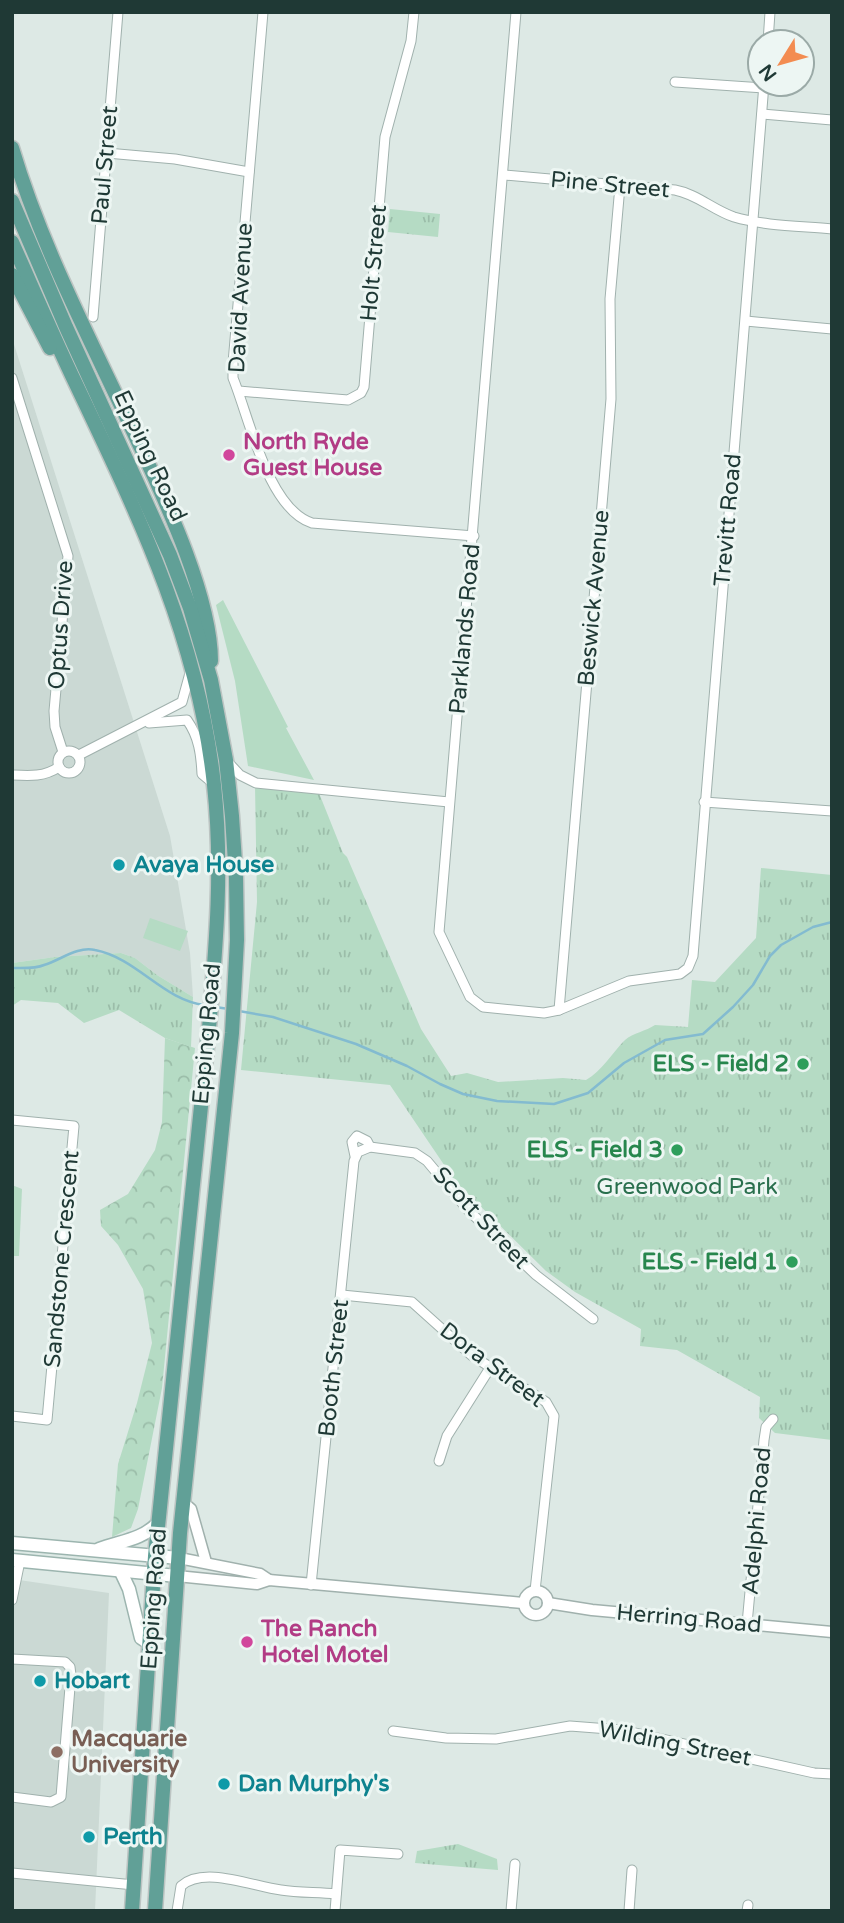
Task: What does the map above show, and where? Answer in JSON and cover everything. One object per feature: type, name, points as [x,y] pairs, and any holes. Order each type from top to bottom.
[{"type":"main road","points":[[12,148],[40,228],[157,482],[178,536],[211,638],[211,680]]},
{"type":"main road","name":"Epping Road","points":[[12,201],[170,555],[190,608],[211,680],[226,760],[236,877],[236,973],[232,1033],[180,1533],[155,1911]]},
{"type":"main road","name":"Epping Road","points":[[12,242],[156,557],[192,665],[214,784],[219,849],[219,894],[209,1028],[153,1574],[132,1911]]},
{"type":"main road","points":[[12,275],[79,403],[102,440]]},
{"type":"main road","points":[[96,1550],[139,1537],[158,1523]]},
{"type":"main road","points":[[12,1543],[179,1558]]},
{"type":"main road","points":[[16,1560],[177,1576]]},
{"type":"main road","points":[[121,1572],[129,1589],[141,1638],[150,1644]]},
{"type":"street","name":"Paul Street","points":[[93,317],[118,12]]},
{"type":"street","name":"David Avenue","points":[[262,12],[233,377],[268,473],[284,501],[303,520],[312,523],[474,536]]},
{"type":"street","name":"Holt Street","points":[[239,391],[348,400],[361,393],[364,387],[384,137],[411,41],[414,12]]},
{"type":"street","name":"Parklands Road","points":[[516,12],[439,932],[470,997],[483,1007],[544,1013],[559,1010],[629,981],[680,974],[688,968],[693,957]]},
{"type":"street","points":[[675,82],[746,85]]},
{"type":"street","name":"Trevitt Road","points":[[693,957],[763,98]]},
{"type":"street","points":[[762,114],[832,120]]},
{"type":"street","points":[[107,153],[175,159],[249,172]]},
{"type":"street","name":"Pine Street","points":[[503,175],[684,191],[721,212],[753,221],[832,229]]},
{"type":"street","name":"Beswick Avenue","points":[[559,1010],[611,399],[610,299],[620,186]]},
{"type":"street","points":[[746,321],[832,329]]},
{"type":"street","name":"Optus Drive","points":[[12,378],[68,556],[54,711],[55,727],[63,752]]},
{"type":"street","points":[[79,755],[182,702],[192,665]]},
{"type":"street","points":[[144,723],[187,720],[195,732],[202,775],[214,784]]},
{"type":"street","points":[[71,751],[79,755],[79,765],[74,772],[65,773],[59,766],[63,752],[71,751]]},
{"type":"street","points":[[226,760],[250,781],[449,802]]},
{"type":"street","points":[[12,775],[38,776],[59,766]]},
{"type":"street","points":[[704,802],[832,811]]},
{"type":"street","name":"Sandstone Crescent","points":[[12,1120],[74,1126],[47,1420],[12,1416]]},
{"type":"street","points":[[357,1136],[367,1141],[370,1147],[357,1154],[352,1142],[357,1136]]},
{"type":"street","name":"Scott Street","points":[[370,1147],[415,1153],[427,1161],[468,1210],[536,1275],[593,1320]]},
{"type":"street","name":"Booth Street","points":[[311,1585],[357,1154]]},
{"type":"street","name":"Dora Street","points":[[342,1295],[412,1302],[471,1355],[546,1402],[554,1416],[535,1591]]},
{"type":"street","points":[[439,1461],[447,1436],[491,1368]]},
{"type":"street","name":"Adelphi Road","points":[[747,1624],[764,1440],[766,1427],[773,1419]]},
{"type":"street","points":[[184,1503],[191,1509],[206,1562]]},
{"type":"street","points":[[179,1558],[260,1574],[269,1580]]},
{"type":"street","points":[[12,1600],[16,1560]]},
{"type":"street","points":[[177,1576],[257,1584],[269,1580],[523,1603]]},
{"type":"street","points":[[535,1591],[542,1593],[548,1603],[545,1611],[538,1615],[527,1611],[523,1603],[528,1593],[535,1591]]},
{"type":"street","name":"Herring Road","points":[[548,1603],[592,1610],[832,1632]]},
{"type":"street","points":[[12,1659],[65,1662],[70,1667],[71,1675],[61,1797],[51,1802],[12,1797]]},
{"type":"street","name":"Wilding Street","points":[[393,1731],[446,1738],[496,1738],[542,1730],[594,1727],[622,1730],[814,1773],[832,1774]]},
{"type":"street","points":[[335,1911],[340,1850],[398,1853]]},
{"type":"street","points":[[510,1911],[514,1864]]},
{"type":"street","points":[[629,1911],[632,1870]]},
{"type":"street","points":[[12,1873],[134,1885]]},
{"type":"street","points":[[177,1911],[181,1886],[192,1878],[199,1877],[241,1881],[279,1890],[336,1894]]},
{"type":"shaded area","points":[[12,338],[170,836],[190,953],[193,997],[135,958],[121,953],[12,963]]},
{"type":"shaded area","name":"Macquarie University","points":[[12,1579],[109,1593],[95,1911],[12,1911]]},
{"type":"green space","points":[[390,209],[440,214],[438,237],[388,232]]},
{"type":"green space","points":[[223,600],[314,780],[248,766],[235,681],[216,605]]},
{"type":"green space","name":"Greenwood Park","points":[[255,786],[319,793],[421,1029],[451,1076],[467,1073],[498,1082],[563,1078],[586,1080],[632,1036],[655,1025],[688,1027],[692,980],[715,982],[756,938],[761,868],[832,875],[832,1440],[775,1433],[759,1418],[760,1397],[677,1350],[640,1346],[641,1329],[575,1292],[546,1271],[455,1181],[390,1085],[241,1070],[257,902]]},
{"type":"green space","points":[[150,918],[188,931],[180,951],[143,938]]},
{"type":"green space","points":[[121,953],[135,958],[193,997],[191,1047],[165,1038],[119,1010],[84,1023],[58,1003],[21,1000],[12,1006],[12,963]]},
{"type":"green space","points":[[165,1038],[195,1048],[162,1388],[138,1509],[131,1528],[112,1537],[118,1464],[152,1343],[143,1289],[118,1245],[101,1226],[100,1210],[128,1194],[155,1150],[162,1122]]},
{"type":"green space","points":[[12,1185],[22,1189],[19,1256],[12,1256]]},
{"type":"green space","points":[[458,1844],[497,1859],[498,1870],[415,1863],[417,1851]]},
{"type":"waterway","points":[[239,1011],[273,1017],[356,1044],[463,1094],[497,1101],[554,1104],[588,1093],[624,1063],[665,1040],[703,1034],[753,985],[770,956],[781,945],[813,927],[832,922]]},
{"type":"waterway","points":[[12,968],[37,967],[75,952],[95,950],[124,961],[176,996],[205,1005]]},
{"type":"waterway","points":[[215,1007],[229,1009]]},
{"type":"place","name":"North Ryde Guest House","points":[[229,455]]},
{"type":"place","name":"Avaya House","points":[[119,865]]},
{"type":"place","name":"ELS - Field 2","points":[[803,1064]]},
{"type":"place","name":"ELS - Field 3","points":[[677,1150]]},
{"type":"place","name":"ELS - Field 1","points":[[792,1262]]},
{"type":"place","name":"The Ranch Hotel Motel","points":[[247,1642]]},
{"type":"place","name":"Hobart","points":[[40,1681]]},
{"type":"place","name":"Macquarie University","points":[[57,1752]]},
{"type":"place","name":"Dan Murphy's","points":[[224,1784]]},
{"type":"place","name":"Perth","points":[[89,1837]]}]
